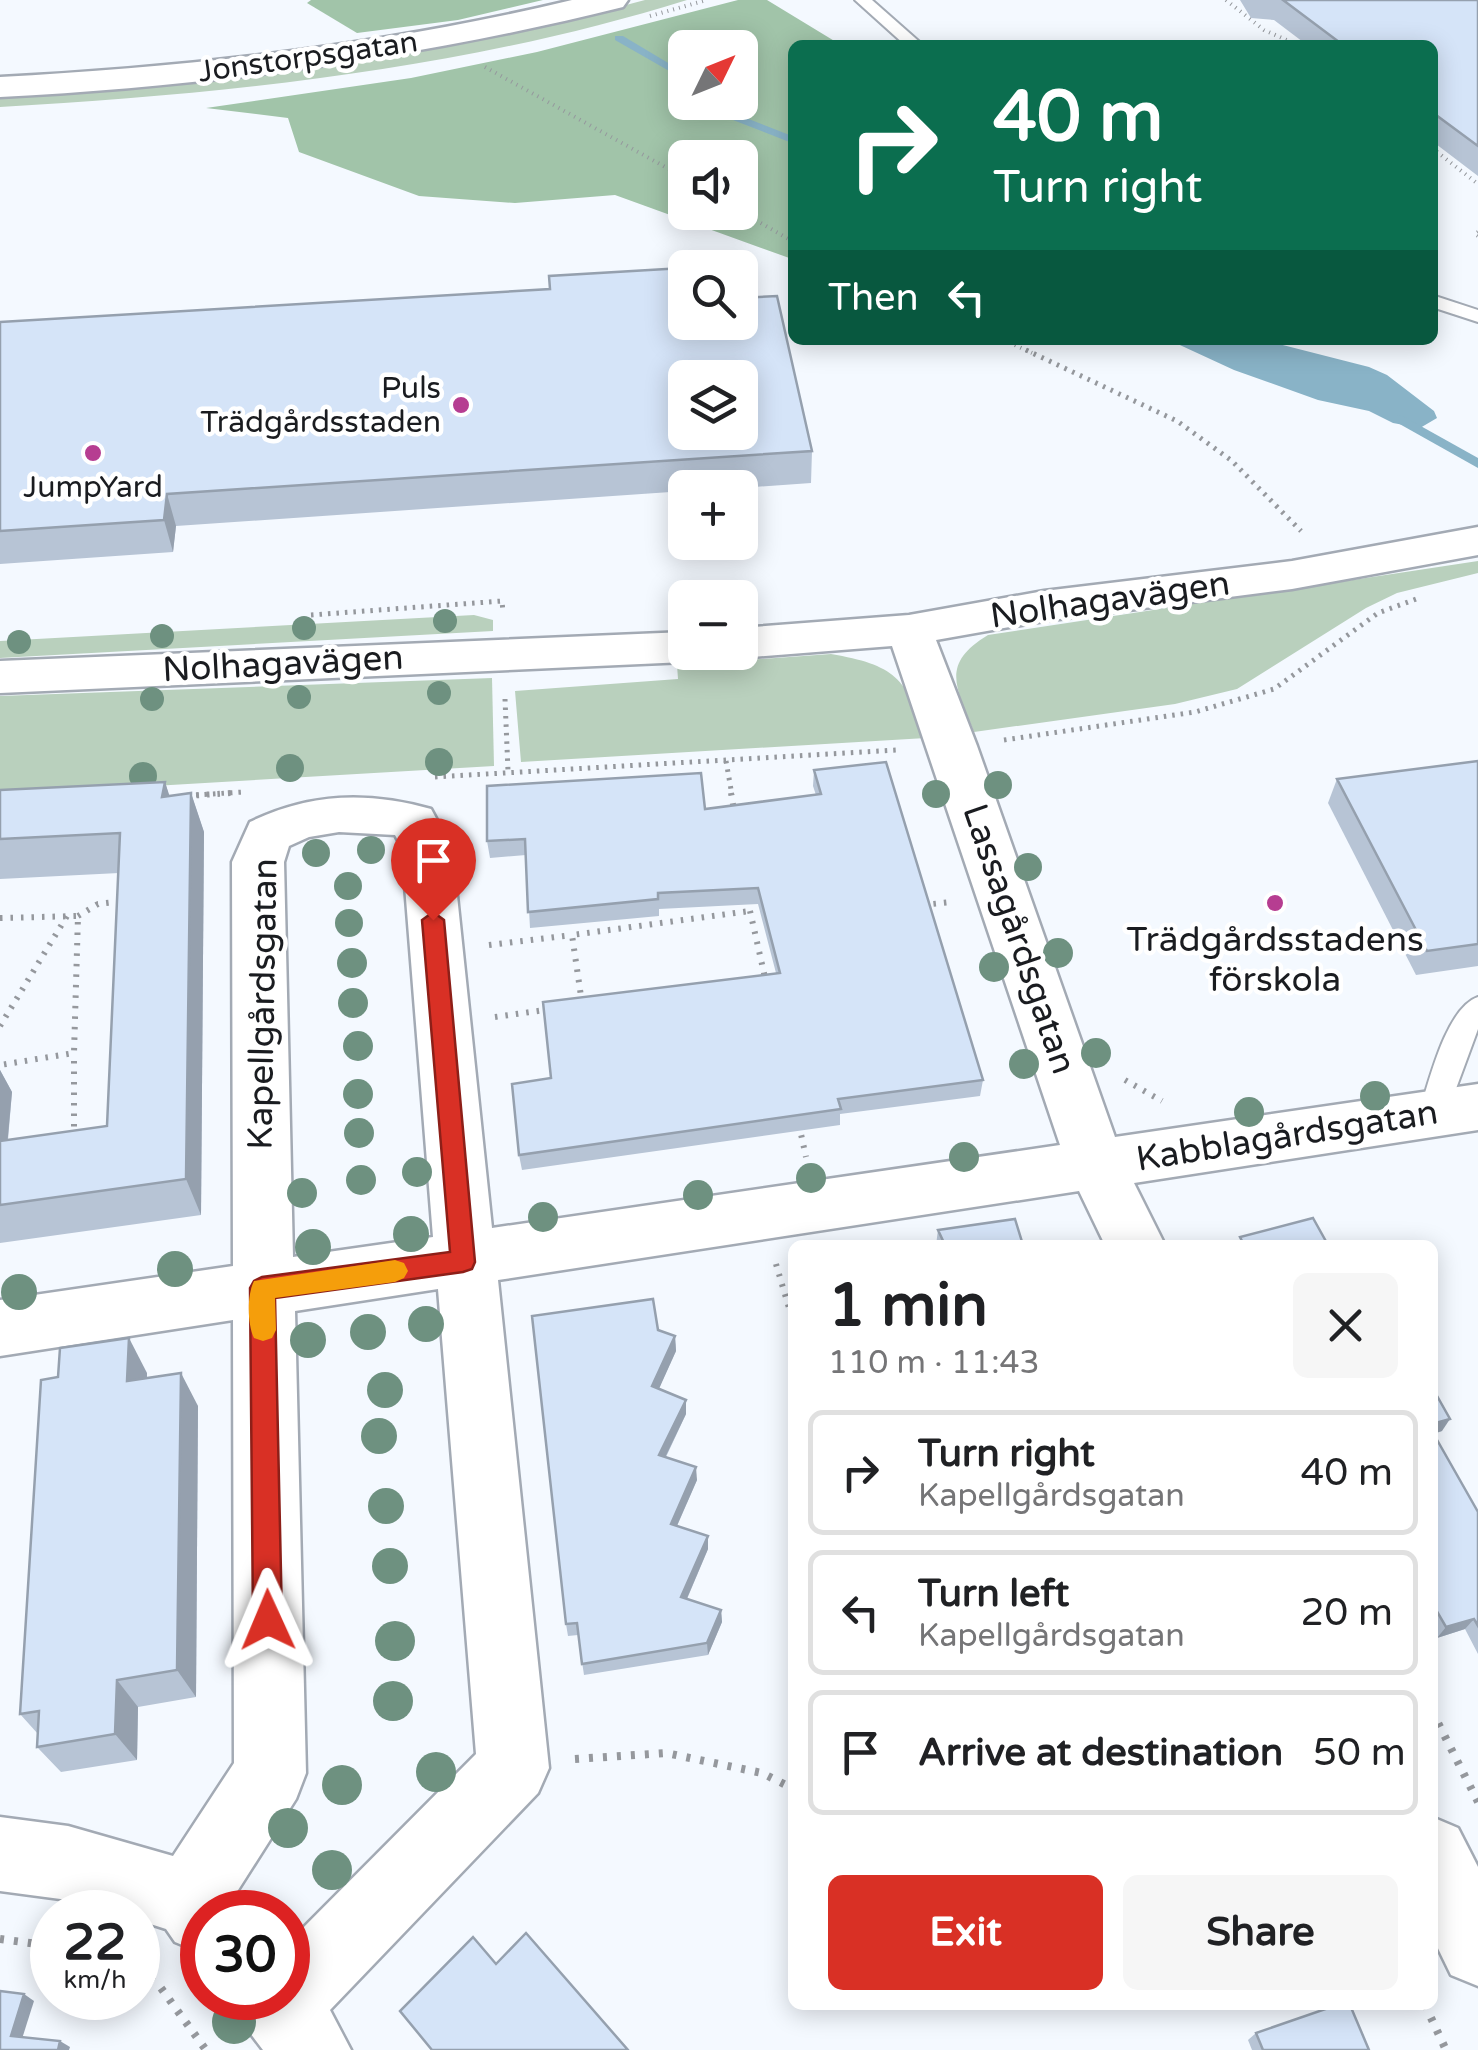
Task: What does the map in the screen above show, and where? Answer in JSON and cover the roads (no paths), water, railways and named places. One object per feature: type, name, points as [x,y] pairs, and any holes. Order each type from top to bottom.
[{"type":"street","name":"Jonstorpsgatan","points":[[0,87],[338,55],[482,30],[612,0]]},
{"type":"street","name":"Nolhagavägen","points":[[758,642],[909,630],[1044,606],[1337,568],[1478,541]]},
{"type":"street","name":"Lassagårdsgatan","points":[[909,630],[953,746],[1096,1166],[1133,1240]]},
{"type":"street","name":"Nolhagavägen","points":[[0,677],[668,648]]},
{"type":"street","name":"Kapellgårdsgatan","points":[[205,1890],[270,1774],[258,862],[268,835],[290,822],[387,813],[413,822],[427,848],[513,1768],[310,1985]]},
{"type":"street","name":"Kabblagårdsgatan","points":[[1096,1166],[1456,1110]]},
{"type":"street","points":[[0,1328],[1096,1166]]},
{"type":"street","name":"Kapellgårdsgatan","points":[[0,1854],[68,1863],[180,1902]]},
{"type":"street","points":[[1438,1866],[1478,1948]]},
{"type":"lane","points":[[862,0],[909,40]]},
{"type":"lane","points":[[1438,303],[1478,316]]},
{"type":"lane","points":[[1456,1110],[1461,1031],[1478,1008]]},
{"type":"water","points":[[1180,345],[1283,345],[1369,367],[1387,375],[1434,411],[1437,418],[1420,428],[1393,423],[1369,411],[1318,400],[1234,370]]},
{"type":"waterway","points":[[619,38],[668,67]]},
{"type":"waterway","points":[[742,120],[788,138]]},
{"type":"waterway","points":[[1401,419],[1478,464]]},
{"type":"place","name":"Puls Trädgårdsstaden","points":[[461,405]]},
{"type":"place","name":"JumpYard","points":[[93,453]]},
{"type":"place","name":"Trädgårdsstadens förskola","points":[[1275,903]]}]
